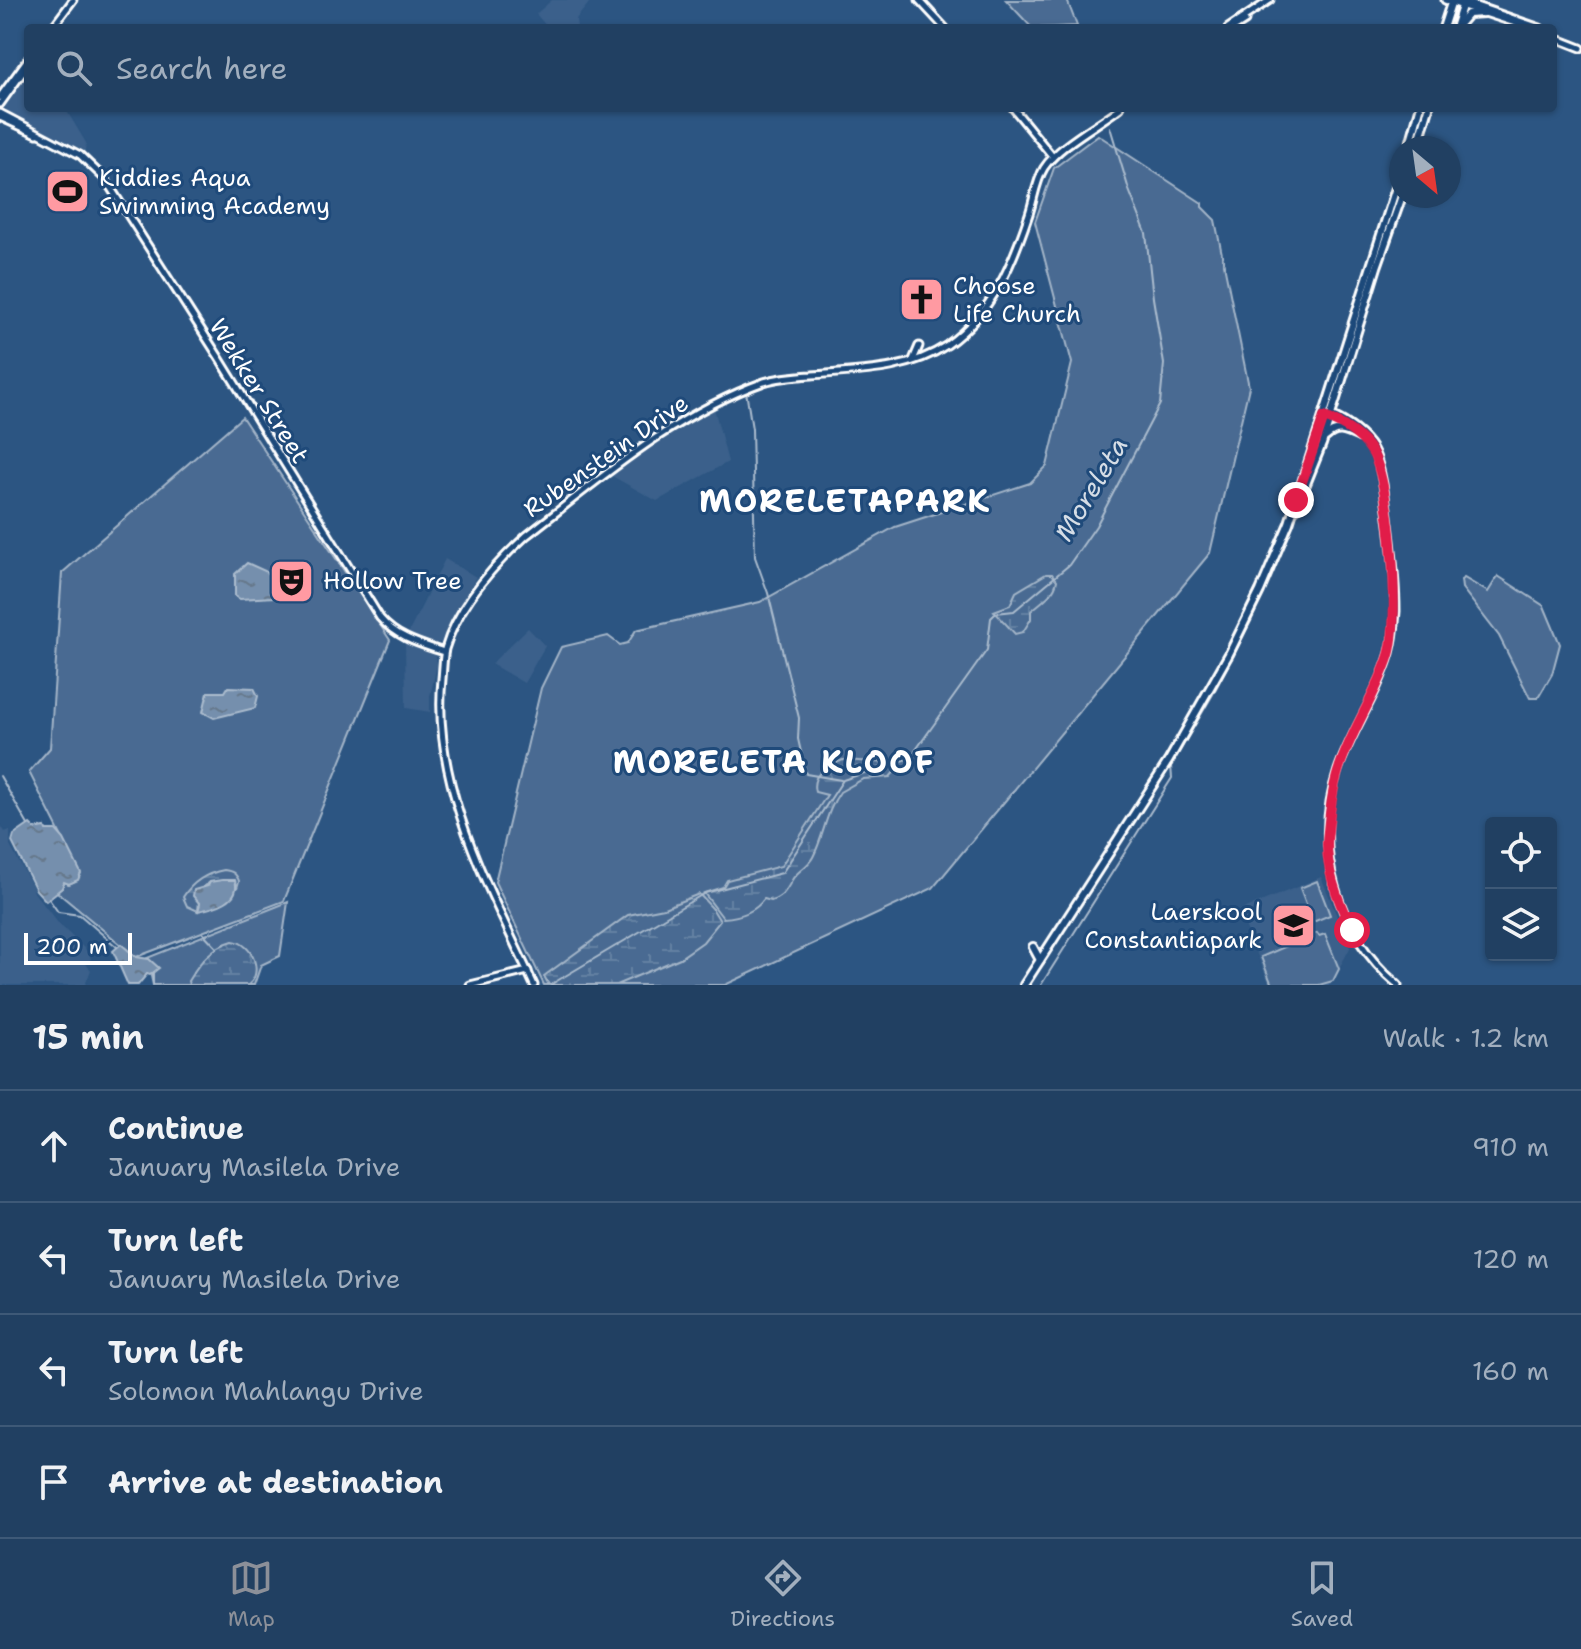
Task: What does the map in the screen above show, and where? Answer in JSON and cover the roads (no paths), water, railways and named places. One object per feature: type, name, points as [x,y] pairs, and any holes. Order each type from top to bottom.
[{"type":"main road","points":[[1444,24],[1449,1]]},
{"type":"main road","points":[[1457,24],[1462,2]]},
{"type":"main road","points":[[1459,24],[1468,14],[1484,13]]},
{"type":"main road","points":[[1412,136],[1419,112]]},
{"type":"main road","points":[[1421,136],[1428,112]]},
{"type":"main road","points":[[1322,444],[1327,416],[1390,208]]},
{"type":"main road","points":[[1289,523],[1398,208]]},
{"type":"main road","points":[[1026,985],[1201,706],[1260,591],[1322,444],[1336,430],[1359,437]]},
{"type":"main road","points":[[1026,985],[1086,896],[1115,845]]},
{"type":"main road","points":[[1033,947],[1040,960]]},
{"type":"street","points":[[56,24],[73,0]]},
{"type":"street","points":[[919,0],[941,24]]},
{"type":"street","points":[[1234,24],[1273,0]]},
{"type":"street","points":[[1240,24],[1273,0]]},
{"type":"street","points":[[1449,1],[1462,2],[1528,24]]},
{"type":"street","points":[[1462,2],[1518,24]]},
{"type":"street","points":[[1557,37],[1581,47]]},
{"type":"street","points":[[0,97],[24,64]]},
{"type":"street","points":[[0,104],[24,71]]},
{"type":"street","points":[[1016,112],[1053,157]]},
{"type":"street","name":"Rubenstein Drive","points":[[536,985],[480,864],[447,767],[440,714],[444,652],[478,588],[503,556],[558,510],[685,418],[775,379],[887,369],[909,363],[934,353],[963,332],[999,289],[1016,251],[1042,171],[1053,157],[1115,112]]},
{"type":"street","name":"Wekker Street","points":[[0,115],[86,160],[105,179],[380,618],[405,638],[444,652]]},
{"type":"street","points":[[909,363],[919,347],[924,352],[934,353]]},
{"type":"street","points":[[1327,416],[1359,437],[1373,454],[1382,480]]},
{"type":"street","points":[[1327,416],[1350,426],[1369,444],[1379,461],[1395,594],[1393,638],[1382,673],[1338,771],[1327,833],[1329,858],[1339,901],[1365,950],[1383,972],[1400,985]]},
{"type":"street","points":[[470,985],[529,970]]},
{"type":"water","points":[[247,563],[265,571],[276,584],[274,597],[240,599],[235,596],[235,574]]},
{"type":"water","points":[[228,687],[254,688],[258,696],[255,708],[214,718],[203,712],[208,692],[225,692]]},
{"type":"water","points":[[30,824],[35,829],[45,827],[46,830],[56,830],[81,873],[78,880],[69,884],[64,882],[62,888],[46,901],[36,890],[12,842],[14,835]]},
{"type":"water","points":[[222,880],[235,880],[236,887],[231,898],[198,911],[200,904],[193,896],[194,890]]},
{"type":"water","points":[[121,944],[136,957],[149,959],[159,968],[147,974],[138,985],[128,985],[113,951]]},
{"type":"waterway","name":"Moreleta","points":[[550,985],[705,893],[782,873],[843,780],[910,758],[987,650],[991,618],[996,613],[1014,611],[1069,565],[1096,526],[1160,404],[1164,364],[1146,233],[1110,127]]},
{"type":"waterway","points":[[746,391],[752,429],[755,557],[768,593],[799,718],[798,739],[806,774],[841,780]]},
{"type":"waterway","points":[[1041,985],[1172,778],[1171,766],[1251,621],[1327,443]]},
{"type":"waterway","points":[[0,776],[28,825]]},
{"type":"waterway","points":[[49,899],[58,912],[80,915],[117,947]]},
{"type":"waterway","points":[[203,933],[217,948]]},
{"type":"waterway","points":[[153,973],[153,985]]},
{"type":"place","name":"Kiddies Aqua Swimming Academy","points":[[68,192]]},
{"type":"place","name":"Choose Life Church","points":[[922,300]]},
{"type":"place","name":"Hollow Tree","points":[[292,581]]},
{"type":"place","name":"Laerskool Constantiapark","points":[[1293,926]]},
{"type":"district","name":"MORELETAPARK","points":[[845,501]]},
{"type":"district","name":"MORELETA KLOOF","points":[[774,762]]}]
